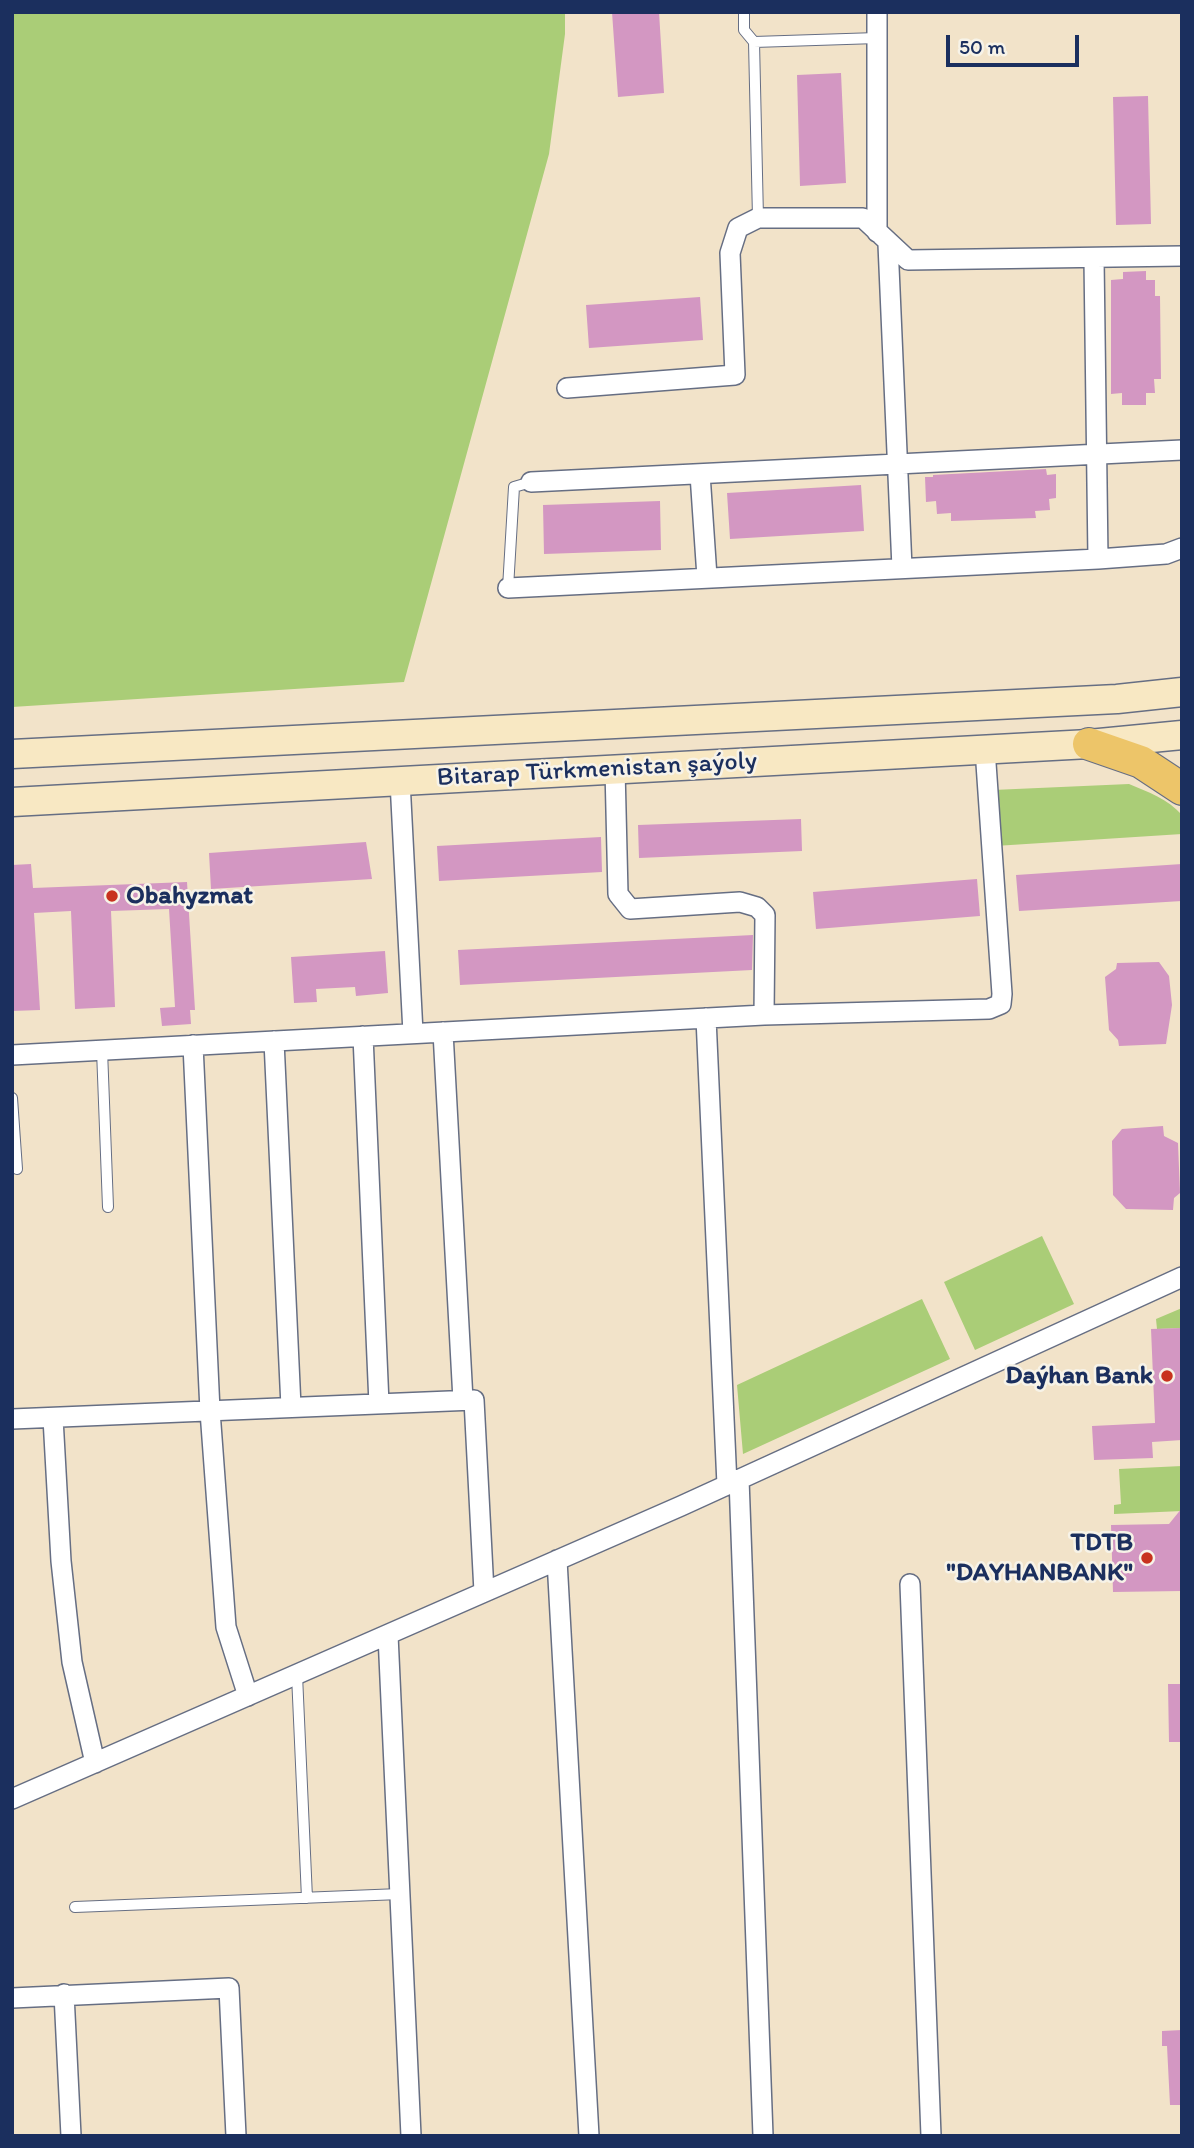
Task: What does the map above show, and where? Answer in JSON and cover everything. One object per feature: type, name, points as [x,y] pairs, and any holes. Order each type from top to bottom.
[{"type":"main road","points":[[1117,699],[1171,677],[1182,669]]},
{"type":"main road","name":"Bitarap Türkmenistan şaýoly","points":[[12,754],[1117,699],[1182,692]]},
{"type":"main road","name":"Bitarap Türkmenistan şaýoly","points":[[12,802],[985,750],[1182,736]]},
{"type":"main road","points":[[1089,744],[1141,762],[1182,789]]},
{"type":"street","points":[[877,12],[882,238],[898,464],[902,568]]},
{"type":"street","points":[[567,388],[735,375],[730,253],[738,228],[758,219],[863,218],[908,260],[1182,256]]},
{"type":"street","points":[[1094,259],[1098,559]]},
{"type":"street","points":[[531,482],[1182,450]]},
{"type":"street","points":[[700,474],[707,577]]},
{"type":"street","points":[[508,588],[1098,559],[1166,554],[1182,548]]},
{"type":"street","points":[[12,1055],[764,1015],[989,1009],[1001,1004],[985,750]]},
{"type":"street","points":[[615,769],[618,894],[631,909],[740,902],[757,907],[765,915],[764,1015]]},
{"type":"street","points":[[400,781],[414,1033]]},
{"type":"street","points":[[706,1018],[733,1482],[763,2136]]},
{"type":"street","points":[[443,1032],[463,1401]]},
{"type":"street","points":[[363,1036],[379,1404]]},
{"type":"street","points":[[274,1041],[291,1407]]},
{"type":"street","points":[[192,1045],[210,1411],[226,1627],[248,1696]]},
{"type":"street","points":[[12,1800],[733,1482],[1182,1278]]},
{"type":"street","points":[[12,1419],[474,1400],[484,1592]]},
{"type":"street","points":[[53,1418],[61,1561],[72,1662],[95,1763]]},
{"type":"street","points":[[557,1560],[589,2136]]},
{"type":"street","points":[[909,1584],[931,2136]]},
{"type":"street","points":[[388,1634],[411,2136]]},
{"type":"street","points":[[12,1998],[229,1988],[236,2136]]},
{"type":"street","points":[[64,1994],[71,2136]]},
{"type":"lane","points":[[744,12],[744,30],[754,42],[758,219]]},
{"type":"lane","points":[[754,42],[877,38]]},
{"type":"lane","points":[[508,588],[513,487],[531,482]]},
{"type":"lane","points":[[102,1051],[108,1207]]},
{"type":"lane","points":[[12,1098],[17,1169]]},
{"type":"lane","points":[[297,1675],[307,1898]]},
{"type":"lane","points":[[75,1907],[400,1894]]},
{"type":"green space","points":[[12,12],[565,12],[565,34],[549,154],[404,682],[12,707]]},
{"type":"green space","points":[[1129,784],[1157,796],[1176,809],[1182,815],[1182,834],[995,846],[993,790]]},
{"type":"green space","points":[[1042,1236],[1074,1304],[975,1350],[944,1282]]},
{"type":"green space","points":[[922,1299],[950,1359],[743,1454],[737,1385]]},
{"type":"green space","points":[[1182,1308],[1182,1328],[1157,1329],[1156,1319]]},
{"type":"green space","points":[[1182,1466],[1182,1511],[1114,1514],[1114,1505],[1121,1504],[1119,1469]]},
{"type":"building","points":[[612,12],[659,12],[664,93],[618,97]]},
{"type":"building","points":[[841,73],[846,183],[800,186],[797,75]]},
{"type":"building","points":[[1148,96],[1151,224],[1116,225],[1113,97]]},
{"type":"building","points":[[1146,271],[1146,280],[1155,280],[1155,296],[1160,296],[1161,379],[1154,379],[1155,393],[1146,393],[1146,405],[1122,405],[1122,393],[1111,394],[1111,280],[1123,279],[1123,272]]},
{"type":"building","points":[[700,297],[703,340],[589,348],[586,305]]},
{"type":"building","points":[[1046,469],[1047,475],[1056,474],[1056,498],[1049,499],[1050,510],[1035,511],[1036,518],[951,521],[951,513],[937,514],[936,501],[926,502],[925,477]]},
{"type":"building","points":[[861,485],[864,531],[730,539],[727,493]]},
{"type":"building","points":[[660,501],[661,550],[544,554],[543,505]]},
{"type":"building","points":[[801,819],[802,851],[639,858],[638,825]]},
{"type":"building","points":[[601,837],[602,872],[439,881],[437,846]]},
{"type":"building","points":[[366,842],[372,879],[211,889],[209,853]]},
{"type":"building","points":[[31,864],[33,888],[187,882],[195,1010],[190,1010],[191,1024],[162,1026],[160,1008],[175,1007],[169,909],[111,911],[115,1007],[75,1009],[71,911],[34,913],[40,1010],[12,1011],[12,865]]},
{"type":"building","points":[[1182,864],[1182,901],[1019,911],[1016,875]]},
{"type":"building","points":[[977,879],[980,916],[816,929],[813,892]]},
{"type":"building","points":[[753,935],[752,970],[460,985],[458,950]]},
{"type":"building","points":[[385,951],[388,993],[356,996],[355,987],[316,989],[317,1002],[294,1003],[291,957]]},
{"type":"building","points":[[1159,962],[1169,976],[1172,1005],[1166,1044],[1119,1046],[1118,1040],[1109,1030],[1105,977],[1116,969],[1117,963]]},
{"type":"building","points":[[1163,1126],[1164,1136],[1178,1143],[1180,1193],[1174,1198],[1173,1210],[1126,1209],[1113,1195],[1112,1141],[1122,1129]]},
{"type":"building","name":"Daýhan Bank","points":[[1182,1328],[1182,1440],[1152,1442],[1153,1458],[1094,1460],[1092,1426],[1155,1423],[1151,1329]]},
{"type":"building","name":"TDTB \"DAYHANBANK\"","points":[[1182,1508],[1182,1591],[1113,1592],[1111,1525],[1169,1524]]},
{"type":"building","points":[[1168,1684],[1182,1684],[1182,1742],[1169,1742]]},
{"type":"building","points":[[1182,2030],[1182,2105],[1170,2105],[1167,2046],[1162,2046],[1162,2031]]},
{"type":"place","name":"Obahyzmat","points":[[112,896]]},
{"type":"place","name":"Daýhan Bank","points":[[1167,1376]]},
{"type":"place","name":"TDTB \"DAYHANBANK\"","points":[[1147,1558]]}]
